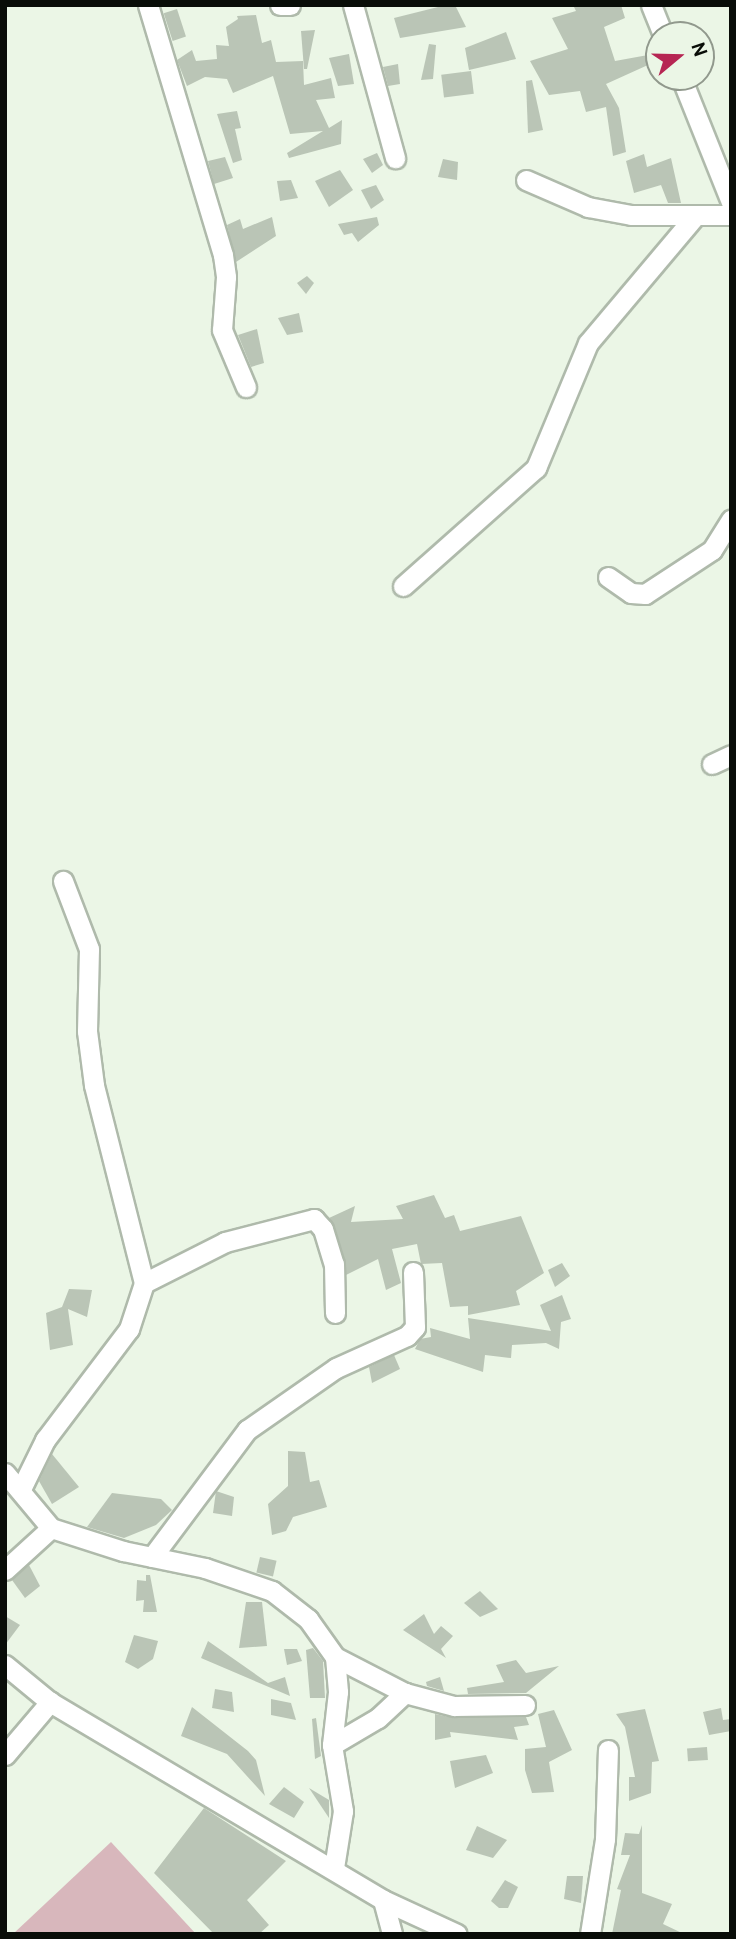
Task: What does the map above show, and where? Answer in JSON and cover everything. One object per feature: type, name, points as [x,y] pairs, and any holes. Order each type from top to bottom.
[{"type":"street","points":[[148,5],[223,255],[226,277],[222,330],[246,387]]},
{"type":"street","points":[[280,5],[290,5]]},
{"type":"street","points":[[354,5],[396,158]]},
{"type":"street","points":[[526,180],[587,207],[631,215],[695,216],[731,204],[687,91]]},
{"type":"street","points":[[403,586],[536,468],[588,343],[695,216]]},
{"type":"street","points":[[608,577],[631,593],[645,593],[712,550],[731,520]]},
{"type":"street","points":[[712,764],[731,755]]},
{"type":"street","points":[[21,1489],[45,1440],[129,1329],[144,1283],[94,1085],[87,1031],[89,949],[62,881]]},
{"type":"street","points":[[144,1283],[225,1242],[314,1219],[323,1229],[334,1264],[335,1313]]},
{"type":"street","points":[[152,1557],[247,1430],[335,1368],[407,1335],[415,1327],[414,1272]]},
{"type":"street","points":[[5,1474],[21,1489],[51,1528],[152,1557],[205,1568],[272,1591],[308,1619],[335,1657],[405,1693],[454,1706],[525,1705]]},
{"type":"street","points":[[5,1570],[51,1528]]},
{"type":"street","points":[[334,1868],[343,1811],[332,1745],[338,1692],[335,1657]]},
{"type":"street","points":[[5,1665],[50,1702],[334,1868],[383,1900],[457,1934]]},
{"type":"street","points":[[332,1745],[378,1718],[405,1693]]},
{"type":"street","points":[[5,1755],[50,1702]]},
{"type":"street","points":[[590,1934],[605,1839],[608,1750]]},
{"type":"street","points":[[383,1900],[392,1934]]},
{"type":"shaded area","points":[[111,1842],[196,1934],[13,1934]]},
{"type":"building","points":[[455,5],[466,27],[400,38],[394,18]]},
{"type":"building","points":[[573,5],[621,5],[625,18],[604,27],[615,61],[645,56],[645,66],[606,84],[619,108],[626,152],[613,156],[606,107],[586,112],[580,91],[549,95],[530,61],[568,49],[552,18],[576,11]]},
{"type":"building","points":[[177,9],[186,37],[173,41],[164,13]]},
{"type":"building","points":[[256,15],[262,43],[271,40],[276,62],[303,61],[304,85],[331,78],[335,98],[316,100],[329,128],[342,120],[341,144],[289,158],[287,153],[323,131],[290,134],[273,76],[233,93],[227,79],[205,77],[187,86],[177,60],[192,50],[196,61],[217,59],[216,45],[229,46],[226,27],[238,19],[237,16]]},
{"type":"building","points":[[315,30],[307,69],[304,69],[301,31]]},
{"type":"building","points":[[506,32],[516,59],[469,70],[465,48]]},
{"type":"building","points":[[429,44],[436,45],[433,79],[421,80]]},
{"type":"building","points":[[349,54],[354,84],[338,86],[329,58]]},
{"type":"building","points":[[398,64],[400,84],[388,86],[383,67]]},
{"type":"building","points":[[471,71],[474,94],[444,97],[441,75]]},
{"type":"building","points":[[532,80],[543,130],[528,133],[526,81]]},
{"type":"building","points":[[237,111],[241,128],[235,129],[242,160],[233,163],[217,114]]},
{"type":"building","points":[[377,153],[383,165],[372,173],[363,159]]},
{"type":"building","points":[[644,154],[647,167],[671,158],[681,203],[668,203],[661,185],[634,193],[626,161]]},
{"type":"building","points":[[225,157],[233,178],[214,184],[208,161]]},
{"type":"building","points":[[443,159],[458,162],[457,180],[438,177]]},
{"type":"building","points":[[340,170],[353,190],[329,207],[315,181]]},
{"type":"building","points":[[291,180],[298,198],[280,201],[277,181]]},
{"type":"building","points":[[376,185],[384,200],[371,209],[361,190]]},
{"type":"building","points":[[272,217],[276,236],[236,262],[227,225],[240,219],[243,229]]},
{"type":"building","points":[[377,217],[379,225],[358,242],[352,233],[344,235],[338,224]]},
{"type":"building","points":[[307,276],[314,283],[306,294],[297,283]]},
{"type":"building","points":[[299,313],[303,332],[287,335],[278,318]]},
{"type":"building","points":[[257,329],[264,363],[251,367],[238,335]]},
{"type":"building","points":[[434,1195],[445,1218],[454,1215],[460,1231],[521,1216],[544,1273],[516,1291],[520,1305],[468,1315],[468,1306],[450,1307],[442,1263],[421,1264],[417,1244],[392,1249],[401,1283],[386,1290],[378,1259],[346,1275],[329,1218],[355,1206],[351,1222],[403,1219],[396,1206]]},
{"type":"building","points":[[562,1263],[570,1276],[555,1287],[548,1270]]},
{"type":"building","points":[[69,1289],[92,1290],[87,1317],[68,1309],[73,1345],[50,1350],[46,1313],[62,1307]]},
{"type":"building","points":[[562,1295],[571,1319],[561,1322],[559,1349],[546,1343],[512,1345],[511,1358],[485,1355],[483,1372],[415,1349],[420,1339],[431,1337],[430,1328],[470,1339],[468,1318],[551,1331],[540,1305]]},
{"type":"building","points":[[394,1355],[400,1369],[372,1383],[369,1367]]},
{"type":"building","points":[[288,1451],[305,1452],[310,1482],[319,1480],[327,1507],[293,1517],[286,1531],[272,1535],[268,1504],[288,1486]]},
{"type":"building","points":[[52,1454],[79,1487],[52,1504],[39,1481]]},
{"type":"building","points":[[216,1491],[234,1497],[232,1516],[213,1513]]},
{"type":"building","points":[[112,1493],[161,1499],[172,1510],[156,1525],[124,1538],[87,1527]]},
{"type":"building","points":[[260,1557],[277,1561],[273,1576],[256,1573]]},
{"type":"building","points":[[29,1565],[40,1586],[25,1598],[12,1580]]},
{"type":"building","points":[[146,1575],[150,1575],[157,1612],[143,1612],[144,1600],[136,1601],[137,1580],[146,1581]]},
{"type":"building","points":[[480,1591],[498,1609],[480,1617],[464,1603]]},
{"type":"building","points":[[246,1602],[262,1602],[267,1646],[239,1648]]},
{"type":"building","points":[[424,1614],[434,1634],[441,1626],[453,1636],[441,1649],[446,1658],[403,1630]]},
{"type":"building","points":[[5,1616],[20,1625],[5,1645]]},
{"type":"building","points":[[134,1635],[158,1641],[153,1659],[138,1669],[125,1662]]},
{"type":"building","points":[[208,1641],[268,1683],[285,1677],[290,1696],[201,1658]]},
{"type":"building","points":[[313,1648],[323,1661],[325,1698],[310,1698],[306,1650]]},
{"type":"building","points":[[284,1649],[297,1649],[302,1661],[287,1665]]},
{"type":"building","points":[[516,1660],[526,1673],[559,1666],[526,1693],[468,1694],[467,1688],[504,1682],[496,1665]]},
{"type":"building","points":[[440,1677],[444,1691],[427,1686],[426,1682]]},
{"type":"building","points":[[215,1689],[232,1692],[234,1712],[212,1708]]},
{"type":"building","points":[[271,1699],[291,1703],[296,1720],[271,1715]]},
{"type":"building","points":[[192,1707],[256,1760],[265,1796],[227,1754],[181,1736]]},
{"type":"building","points":[[721,1708],[723,1720],[731,1719],[731,1731],[709,1735],[703,1712]]},
{"type":"building","points":[[645,1709],[659,1761],[652,1762],[651,1793],[629,1801],[629,1777],[635,1777],[625,1727],[616,1714]]},
{"type":"building","points":[[554,1710],[572,1750],[549,1762],[554,1792],[532,1793],[525,1770],[525,1749],[546,1747],[538,1714]]},
{"type":"building","points":[[435,1714],[454,1718],[526,1717],[529,1725],[514,1727],[518,1740],[450,1732],[451,1737],[435,1740]]},
{"type":"building","points":[[316,1718],[321,1756],[315,1759],[312,1719]]},
{"type":"building","points":[[707,1747],[708,1760],[688,1761],[687,1748]]},
{"type":"building","points":[[486,1755],[493,1773],[455,1788],[450,1761]]},
{"type":"building","points":[[284,1787],[304,1802],[294,1818],[269,1804]]},
{"type":"building","points":[[309,1788],[329,1800],[329,1818]]},
{"type":"building","points":[[204,1808],[286,1861],[247,1900],[269,1925],[259,1934],[214,1934],[154,1873]]},
{"type":"building","points":[[642,1825],[642,1893],[672,1904],[663,1924],[684,1934],[612,1934],[621,1890],[617,1889],[630,1855],[621,1855],[625,1833],[639,1834]]},
{"type":"building","points":[[477,1826],[507,1840],[493,1858],[466,1850]]},
{"type":"building","points":[[567,1876],[583,1876],[581,1903],[564,1899]]},
{"type":"building","points":[[505,1880],[518,1887],[508,1908],[499,1908],[491,1901]]}]
